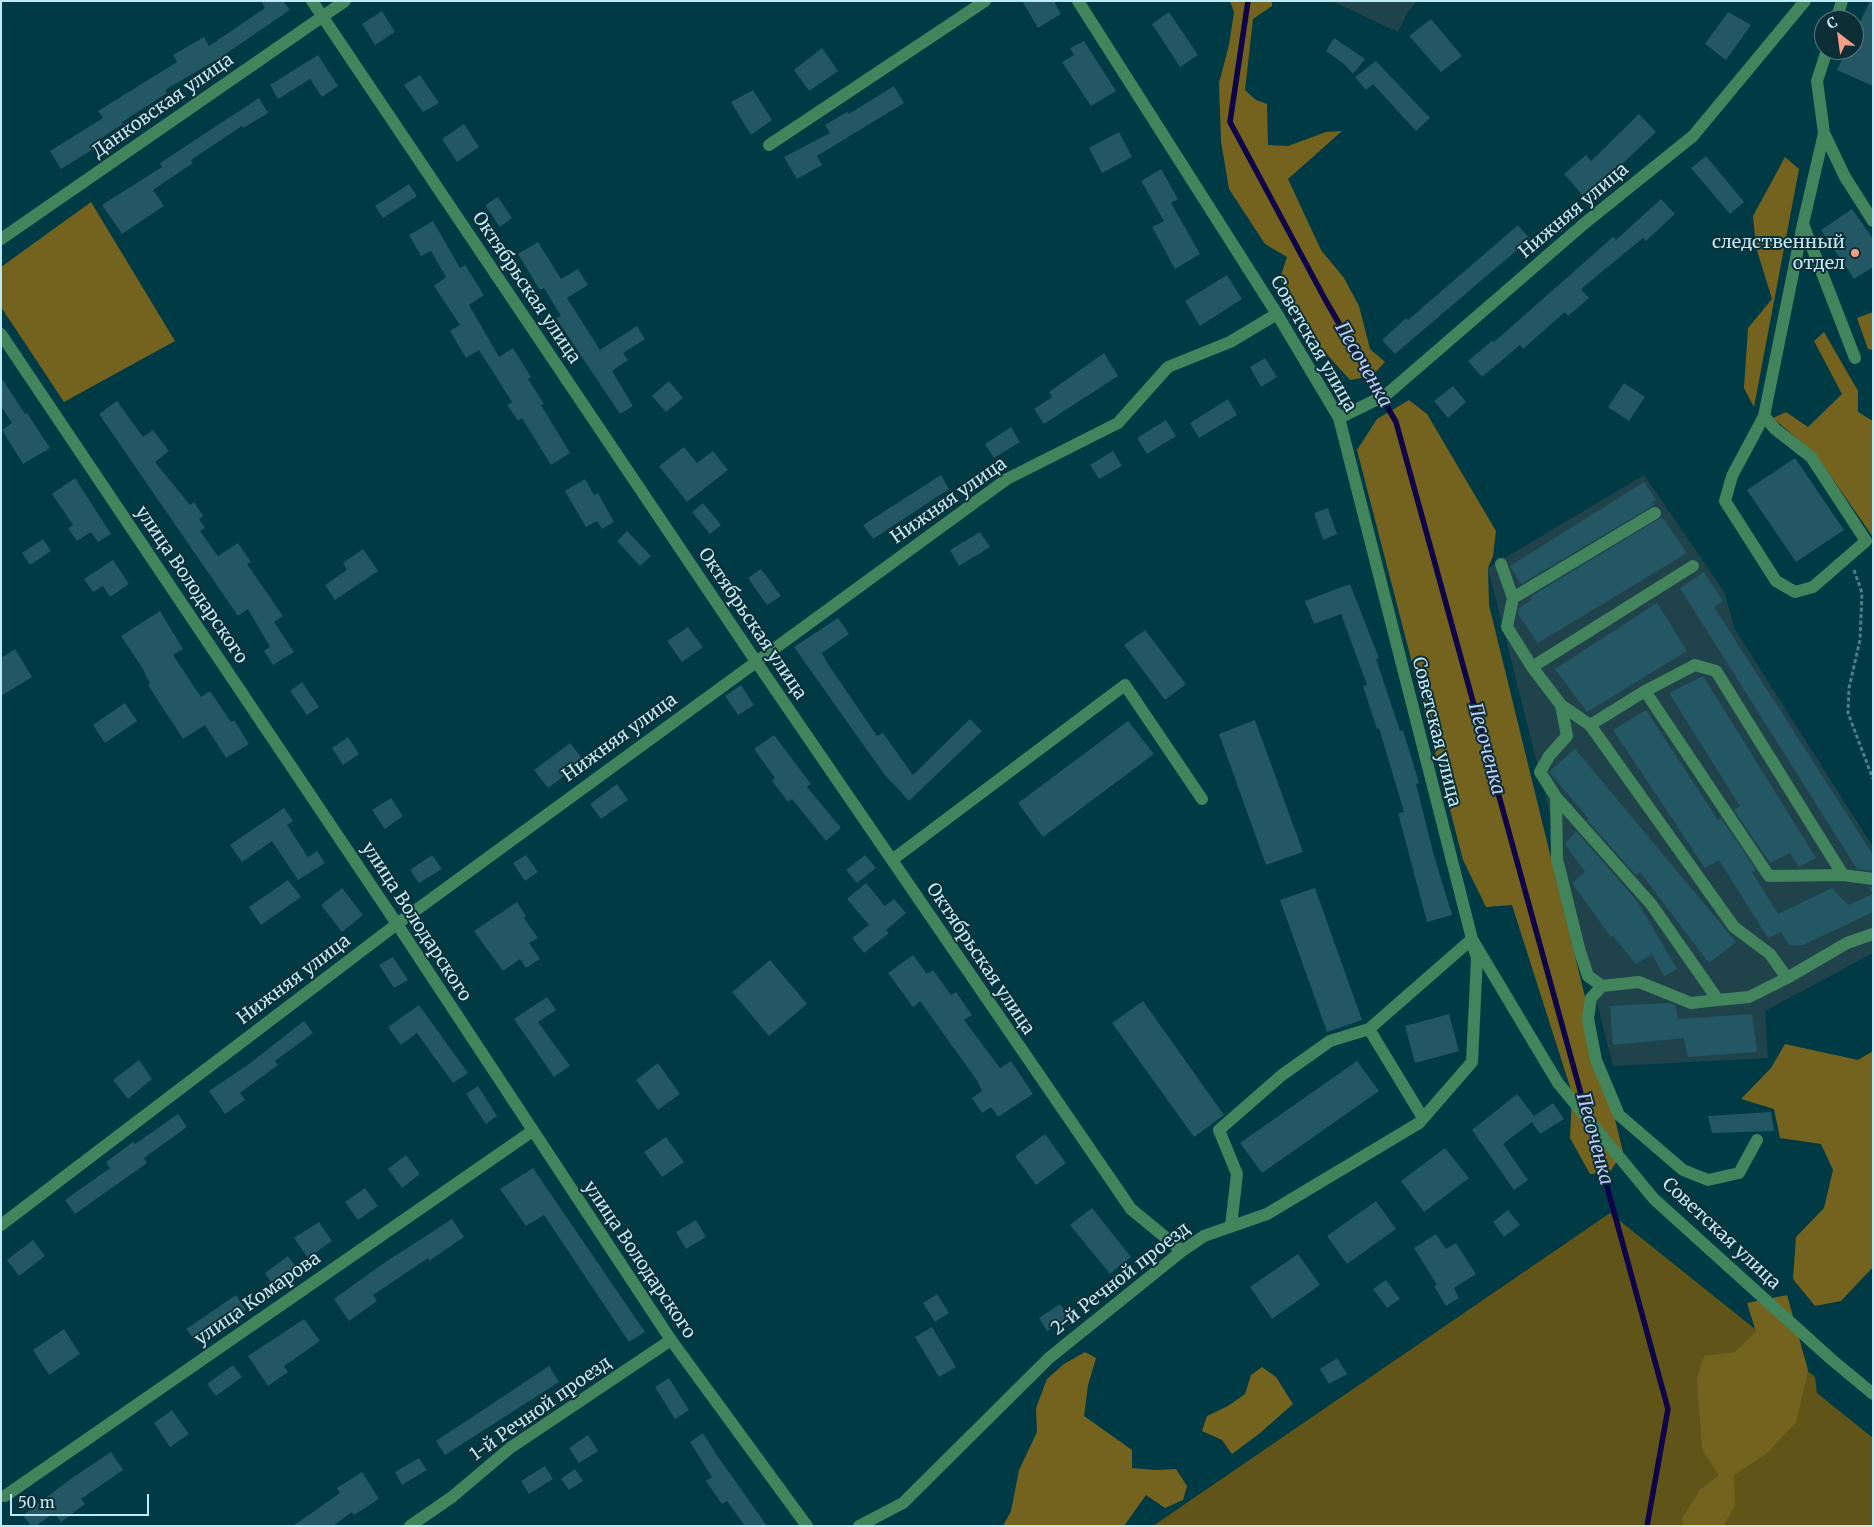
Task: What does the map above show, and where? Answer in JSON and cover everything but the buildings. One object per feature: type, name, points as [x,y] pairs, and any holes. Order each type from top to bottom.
[{"type":"street","name":"Октябрьская улица","points":[[312,1],[755,660],[1131,1209],[1182,1251]]},
{"type":"street","name":"Данковская улица","points":[[1,239],[344,1]]},
{"type":"street","points":[[769,145],[985,1]]},
{"type":"street","name":"Советская улица","points":[[1078,1],[1278,314],[1339,418],[1472,939],[1558,1083],[1654,1199],[1831,1359],[1873,1394]]},
{"type":"street","name":"Нижняя улица","points":[[1339,418],[1386,395],[1585,223],[1693,136],[1806,1]]},
{"type":"street","points":[[1824,60],[1817,81],[1824,133],[1845,177],[1873,221]]},
{"type":"street","points":[[1764,416],[1775,429],[1812,457],[1866,542],[1813,587],[1795,592],[1776,581],[1725,501],[1732,476],[1764,416],[1803,224],[1824,133]]},
{"type":"street","points":[[1803,224],[1855,358]]},
{"type":"street","name":"Нижняя улица","points":[[1,1225],[396,924],[755,660],[1007,479],[1118,423],[1168,367],[1230,342],[1278,314]]},
{"type":"street","name":"улица Володарского","points":[[1,334],[396,924],[671,1340],[807,1526]]},
{"type":"street","points":[[1513,598],[1654,513]]},
{"type":"street","points":[[1501,564],[1513,598],[1507,627],[1532,667],[1561,705],[1590,725],[1734,927],[1770,954],[1787,978]]},
{"type":"street","points":[[1532,667],[1693,566]]},
{"type":"street","points":[[1590,725],[1645,691],[1694,665],[1716,671],[1843,875]]},
{"type":"street","points":[[892,860],[1125,685],[1202,799]]},
{"type":"street","points":[[1645,691],[1769,876],[1843,875],[1873,879]]},
{"type":"street","points":[[1561,705],[1567,736],[1549,756],[1540,772],[1556,797],[1651,904],[1718,1000]]},
{"type":"street","points":[[1556,797],[1557,858],[1580,952],[1588,976],[1602,986],[1639,982],[1691,1003],[1749,997],[1787,978],[1847,943],[1873,934]]},
{"type":"street","points":[[1231,1226],[1237,1174],[1219,1130],[1282,1075],[1330,1041],[1369,1029],[1472,939]]},
{"type":"street","name":"2-й Речной проезд","points":[[860,1526],[903,1503],[1049,1358],[1182,1251],[1204,1236],[1267,1214],[1419,1122],[1472,1062],[1477,958],[1472,939]]},
{"type":"street","points":[[1602,986],[1592,998],[1588,1019],[1596,1060],[1619,1115],[1683,1170],[1708,1180],[1739,1173],[1757,1140]]},
{"type":"street","points":[[1369,1029],[1423,1118]]},
{"type":"street","name":"улица Комарова","points":[[5,1496],[532,1132]]},
{"type":"street","name":"1-й Речной проезд","points":[[410,1526],[452,1497],[510,1448],[671,1340]]},
{"type":"path","points":[[1849,556],[1862,593],[1860,640],[1849,688],[1848,713],[1873,779]]},
{"type":"shaded area","points":[[1230,1],[1272,1],[1272,6],[1253,19],[1245,90],[1256,100],[1267,104],[1268,145],[1288,146],[1326,132],[1342,131],[1288,179],[1321,250],[1344,278],[1359,306],[1370,349],[1385,362],[1372,376],[1350,380],[1306,331],[1280,278],[1287,257],[1265,244],[1229,189],[1221,141],[1219,83],[1229,45],[1234,12]]},
{"type":"shaded area","points":[[1332,1],[1417,1],[1407,13],[1398,32]]},
{"type":"shaded area","points":[[1785,157],[1799,169],[1754,407],[1744,388],[1748,328],[1772,299],[1756,247],[1753,216]]},
{"type":"shaded area","points":[[91,202],[175,341],[64,402],[1,307],[1,267]]},
{"type":"shaded area","points":[[1873,312],[1873,350],[1868,349],[1857,318]]},
{"type":"shaded area","points":[[1824,332],[1858,391],[1858,412],[1873,421],[1873,537],[1816,455],[1773,418],[1786,412],[1808,427],[1842,394],[1814,341]]},
{"type":"shaded area","points":[[1409,400],[1427,414],[1496,531],[1493,556],[1488,568],[1489,605],[1623,1152],[1610,1172],[1590,1174],[1570,1138],[1572,1093],[1512,905],[1486,907],[1463,860],[1357,450],[1377,419]]},
{"type":"shaded area","points":[[1644,475],[1725,593],[1734,628],[1873,847],[1873,953],[1765,1011],[1768,1058],[1613,1066],[1488,568]]},
{"type":"shaded area","points":[[1785,1044],[1858,1060],[1873,1051],[1873,1267],[1841,1301],[1815,1306],[1793,1279],[1796,1237],[1824,1208],[1833,1170],[1821,1144],[1780,1138],[1774,1109],[1741,1099],[1771,1068]]},
{"type":"shaded area","points":[[1610,1213],[1815,1377],[1817,1393],[1873,1438],[1873,1526],[1153,1526]]},
{"type":"shaded area","points":[[1787,1295],[1808,1370],[1796,1423],[1766,1454],[1734,1475],[1735,1506],[1723,1526],[1683,1526],[1682,1518],[1700,1490],[1719,1475],[1702,1449],[1697,1378],[1704,1356],[1735,1352],[1756,1332],[1747,1303]]},
{"type":"shaded area","points":[[1085,1352],[1096,1358],[1088,1385],[1084,1416],[1132,1450],[1132,1468],[1176,1469],[1187,1486],[1183,1500],[1165,1508],[1146,1495],[1124,1526],[1003,1526],[1011,1511],[1019,1470],[1037,1432],[1036,1408],[1047,1379],[1064,1364]]},
{"type":"shaded area","points":[[1262,1367],[1276,1377],[1293,1404],[1260,1433],[1232,1454],[1222,1440],[1202,1431],[1207,1416],[1228,1406],[1245,1394],[1251,1375]]},
{"type":"waterway","name":"Песоченка","points":[[1248,1],[1230,122],[1326,301],[1396,422],[1586,1112]]},
{"type":"waterway","name":"Песоченка","points":[[1591,1128],[1668,1409],[1647,1526]]},
{"type":"place","name":"следственный отдел","points":[[1855,253]]}]
